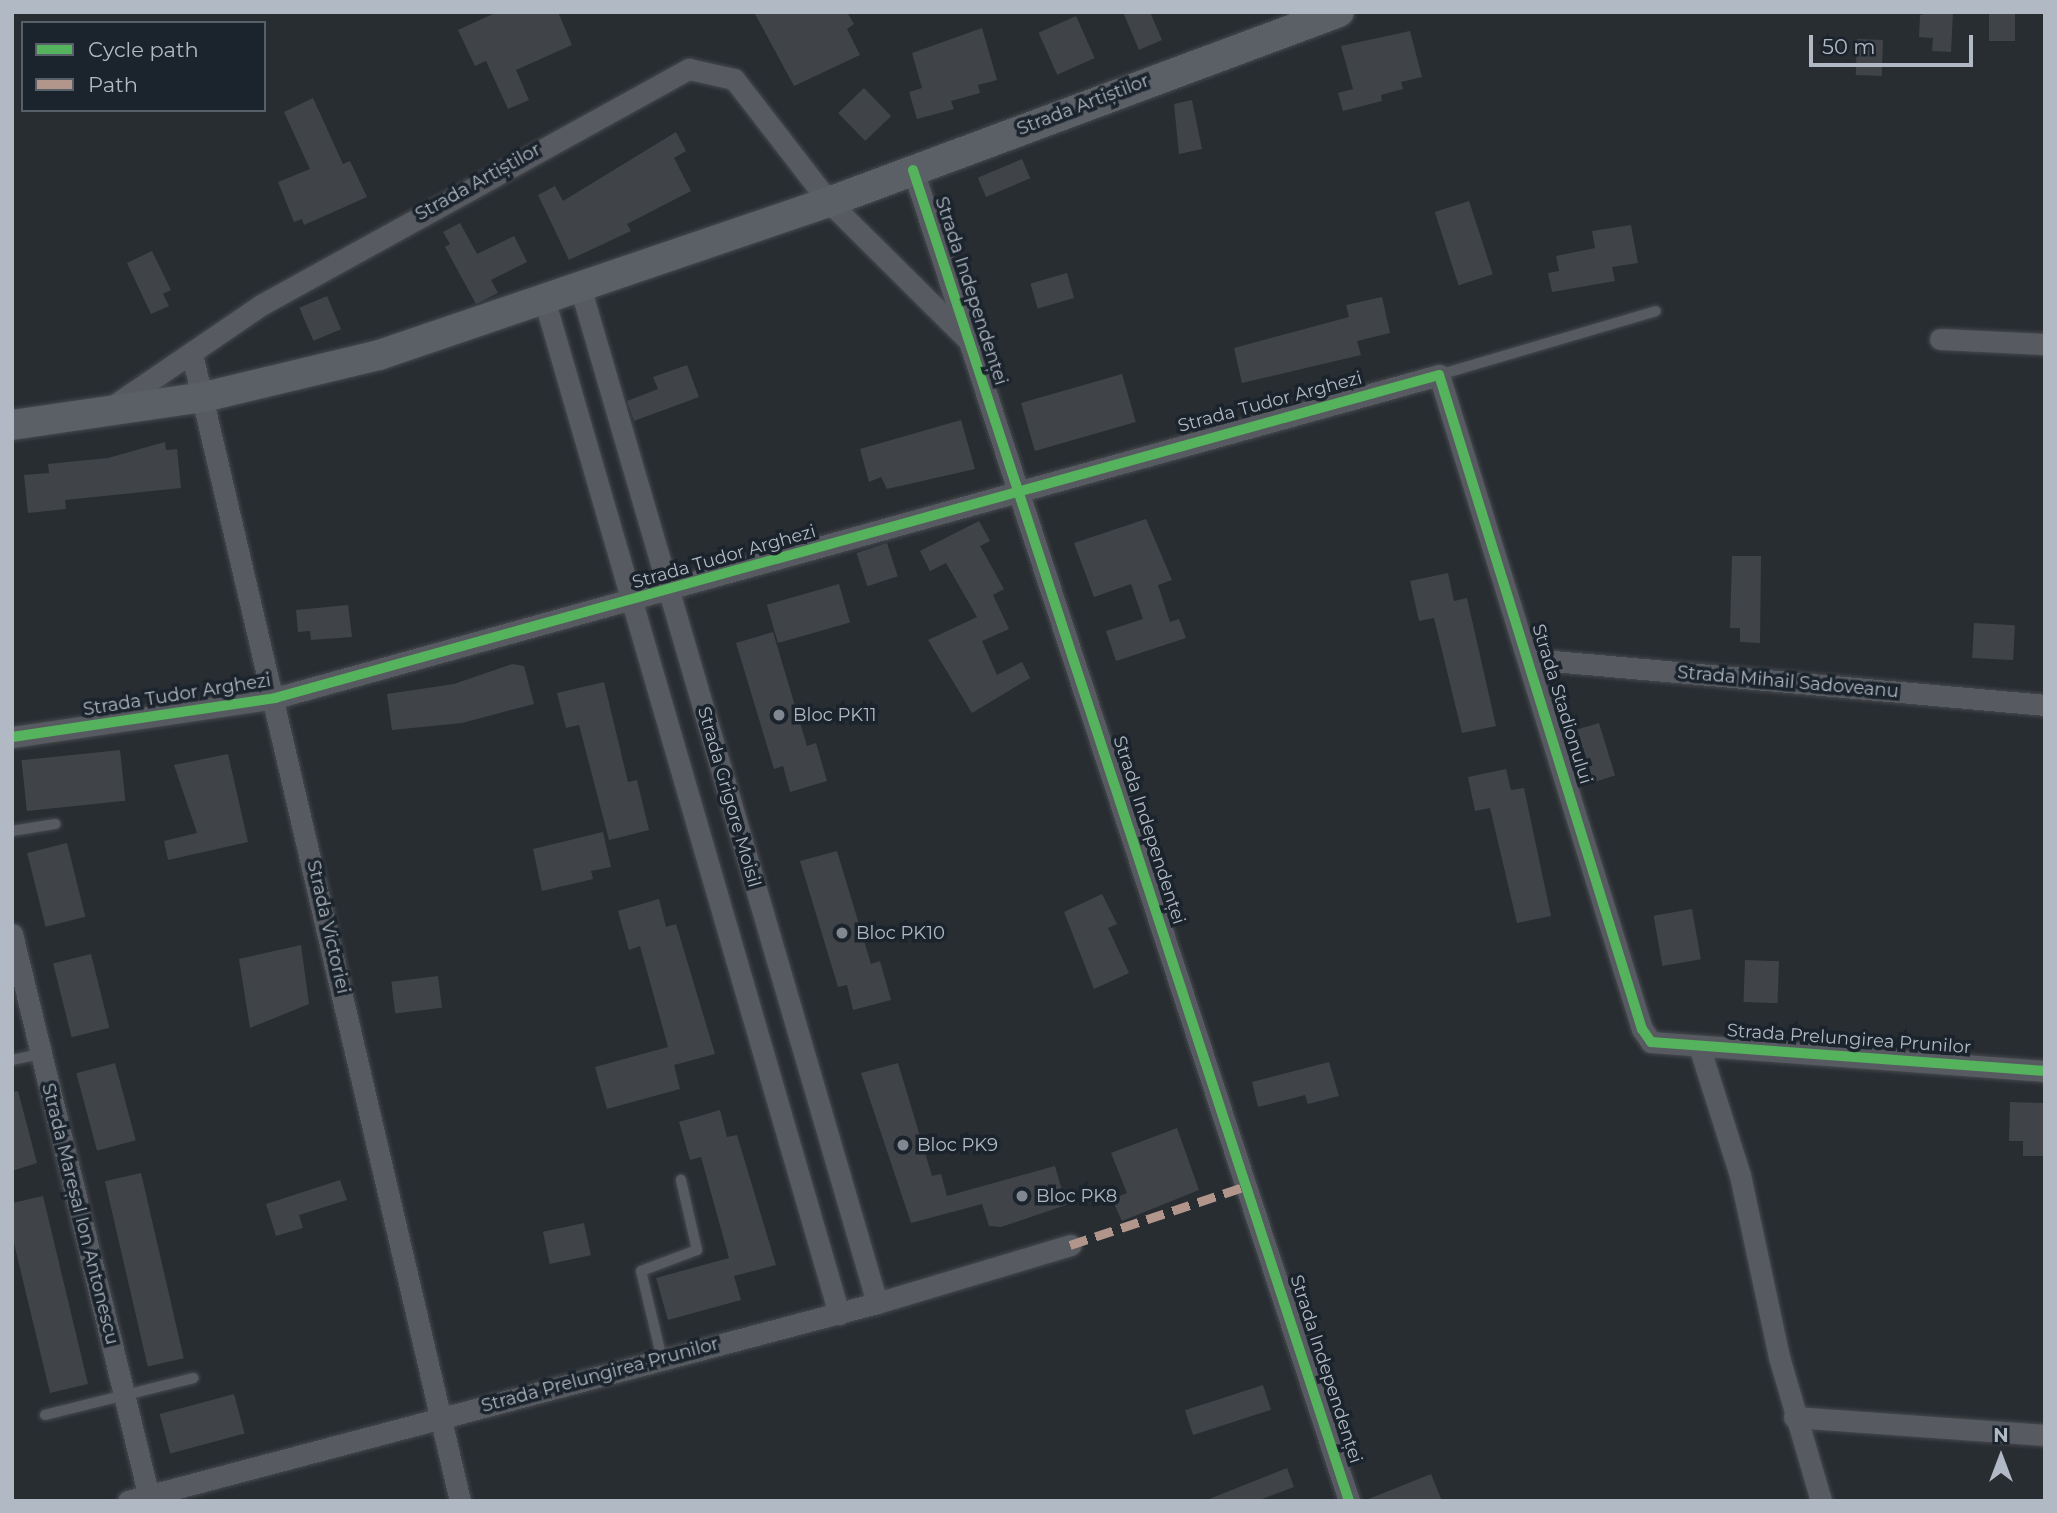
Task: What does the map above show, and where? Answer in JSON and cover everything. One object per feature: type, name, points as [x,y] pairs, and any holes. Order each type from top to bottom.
[{"type":"street","name":"Strada Artiștilor","points":[[12,425],[103,414],[204,397],[334,368],[581,290],[829,202],[1339,12]]},
{"type":"street","name":"Strada Artiștilor","points":[[103,414],[356,249],[689,69],[734,79],[829,202]]},
{"type":"street","name":"Strada Independenței","points":[[913,170],[1349,1501]]},
{"type":"street","points":[[829,202],[968,340]]},
{"type":"street","name":"Strada Grigore Moisil","points":[[581,290],[877,1303]]},
{"type":"street","points":[[545,302],[839,1314]]},
{"type":"street","points":[[1940,339],[2045,344]]},
{"type":"street","name":"Strada Victoriei","points":[[192,354],[275,698],[460,1501]]},
{"type":"street","name":"Strada Tudor Arghezi","points":[[12,737],[275,698],[670,592],[1017,488],[1439,375]]},
{"type":"street","name":"Strada Stadionului","points":[[1439,375],[1531,659],[1642,1029],[1651,1042]]},
{"type":"street","name":"Strada Mihail Sadoveanu","points":[[1531,659],[2045,705]]},
{"type":"street","name":"Strada Mareșal Ion Antonescu","points":[[12,934],[124,1395],[138,1497]]},
{"type":"street","name":"Strada Prelungirea Prunilor","points":[[1651,1042],[2045,1071]]},
{"type":"street","points":[[1699,1046],[1740,1175],[1794,1417],[1821,1501]]},
{"type":"street","name":"Strada Prelungirea Prunilor","points":[[138,1497],[839,1314],[1070,1245]]},
{"type":"street","points":[[1794,1417],[2045,1435]]},
{"type":"lane","points":[[1439,375],[1657,311]]},
{"type":"lane","points":[[12,831],[55,824]]},
{"type":"lane","points":[[12,1060],[41,1054]]},
{"type":"lane","points":[[662,1359],[641,1272],[697,1250],[681,1180]]},
{"type":"lane","points":[[46,1415],[193,1378]]},
{"type":"building","points":[[497,12],[558,12],[572,45],[516,70],[529,100],[508,109],[486,61],[475,66],[458,30]]},
{"type":"building","points":[[754,12],[847,12],[854,24],[847,29],[860,55],[794,86]]},
{"type":"building","points":[[1123,12],[1150,12],[1162,40],[1139,50]]},
{"type":"building","points":[[1953,12],[1951,52],[1932,51],[1933,38],[1919,37],[1920,15]]},
{"type":"building","points":[[1989,12],[2015,12],[2015,41],[1989,41]]},
{"type":"building","points":[[1076,16],[1095,58],[1057,75],[1039,33]]},
{"type":"building","points":[[982,28],[997,80],[978,85],[980,93],[951,101],[954,109],[917,119],[909,92],[922,88],[912,53]]},
{"type":"building","points":[[1410,31],[1422,77],[1401,82],[1403,89],[1381,95],[1382,101],[1343,111],[1338,93],[1353,89],[1341,46]]},
{"type":"building","points":[[1857,39],[1883,40],[1882,76],[1856,75]]},
{"type":"building","points":[[864,88],[891,116],[865,141],[838,113]]},
{"type":"building","points":[[313,98],[343,164],[350,161],[367,197],[304,225],[302,219],[294,222],[278,182],[310,169],[284,112]]},
{"type":"building","points":[[1192,100],[1202,149],[1179,154],[1174,104]]},
{"type":"building","points":[[676,132],[686,151],[674,158],[691,191],[627,224],[631,231],[569,260],[538,195],[555,186],[563,201]]},
{"type":"building","points":[[1022,159],[1030,178],[986,197],[978,178]]},
{"type":"building","points":[[1469,201],[1493,274],[1459,285],[1435,212]]},
{"type":"building","points":[[460,223],[477,254],[514,236],[527,262],[491,280],[498,293],[476,304],[445,247],[450,244],[443,232]]},
{"type":"building","points":[[1631,225],[1638,263],[1612,267],[1615,281],[1552,292],[1548,273],[1559,271],[1556,256],[1595,248],[1592,231]]},
{"type":"building","points":[[152,251],[171,290],[163,294],[169,306],[151,314],[127,263]]},
{"type":"building","points":[[1067,273],[1074,298],[1038,308],[1030,283]]},
{"type":"building","points":[[327,296],[341,329],[313,341],[299,308]]},
{"type":"building","points":[[1382,297],[1390,333],[1357,341],[1361,355],[1242,383],[1234,348],[1349,317],[1346,305]]},
{"type":"building","points":[[687,365],[699,397],[634,421],[627,401],[658,389],[653,377]]},
{"type":"building","points":[[1122,374],[1136,422],[1035,451],[1021,403]]},
{"type":"building","points":[[961,420],[975,469],[887,489],[881,477],[869,482],[860,449]]},
{"type":"building","points":[[165,442],[166,450],[177,449],[181,488],[65,500],[66,509],[28,513],[24,475],[49,473],[48,464],[108,458]]},
{"type":"building","points":[[1146,519],[1172,580],[1158,585],[1170,622],[1179,619],[1186,638],[1116,661],[1106,631],[1143,619],[1131,584],[1094,597],[1074,543]]},
{"type":"building","points":[[979,521],[990,541],[980,546],[1004,589],[993,595],[1009,629],[982,641],[997,675],[1022,662],[1030,678],[972,713],[928,640],[977,617],[946,563],[930,571],[920,551]]},
{"type":"building","points":[[887,543],[898,576],[867,586],[857,553]]},
{"type":"building","points":[[1732,556],[1761,556],[1760,643],[1740,642],[1740,628],[1730,628]]},
{"type":"building","points":[[1448,573],[1454,601],[1467,598],[1496,726],[1462,733],[1434,618],[1419,621],[1410,581]]},
{"type":"building","points":[[839,584],[850,622],[778,643],[767,605]]},
{"type":"building","points":[[348,605],[352,637],[311,640],[310,631],[298,632],[296,610]]},
{"type":"building","points":[[1974,623],[2015,625],[2013,660],[1972,658]]},
{"type":"building","name":"Bloc PK11","points":[[773,632],[807,746],[816,743],[827,781],[790,792],[783,766],[774,769],[736,643]]},
{"type":"building","points":[[512,664],[524,666],[534,704],[462,723],[392,730],[387,694],[454,684]]},
{"type":"building","points":[[604,682],[628,782],[637,780],[649,830],[609,840],[579,725],[566,728],[557,693]]},
{"type":"building","points":[[1599,723],[1615,776],[1584,785],[1568,732]]},
{"type":"building","points":[[120,750],[125,801],[27,811],[22,760]]},
{"type":"building","points":[[228,754],[248,842],[168,860],[164,841],[197,833],[174,765]]},
{"type":"building","points":[[1506,769],[1511,790],[1524,788],[1551,916],[1517,923],[1490,808],[1475,811],[1468,777]]},
{"type":"building","points":[[603,832],[611,867],[591,871],[593,879],[542,891],[533,849]]},
{"type":"building","points":[[67,843],[85,917],[46,927],[27,853]]},
{"type":"building","name":"Bloc PK10","points":[[837,851],[871,964],[880,961],[891,1000],[853,1010],[847,985],[838,987],[800,861]]},
{"type":"building","points":[[1102,894],[1117,924],[1108,928],[1129,973],[1094,989],[1064,912]]},
{"type":"building","points":[[659,899],[666,927],[676,924],[715,1054],[674,1065],[680,1089],[607,1109],[595,1067],[668,1047],[640,946],[629,950],[618,911]]},
{"type":"building","points":[[1692,909],[1701,959],[1662,966],[1654,916]]},
{"type":"building","points":[[301,945],[309,1004],[250,1028],[239,959]]},
{"type":"building","points":[[91,954],[109,1028],[72,1037],[53,963]]},
{"type":"building","points":[[1745,960],[1779,961],[1778,1003],[1744,1002]]},
{"type":"building","points":[[438,976],[442,1008],[395,1013],[391,982]]},
{"type":"building","points":[[1329,1062],[1339,1096],[1308,1104],[1305,1095],[1258,1107],[1252,1082]]},
{"type":"building","points":[[115,1063],[136,1140],[97,1151],[76,1073]]},
{"type":"building","points":[[898,1063],[932,1176],[941,1174],[947,1196],[1055,1166],[1066,1205],[1001,1227],[989,1226],[982,1204],[911,1223],[861,1073]]},
{"type":"building","points":[[18,1091],[37,1163],[12,1171],[12,1092]]},
{"type":"building","points":[[2010,1102],[2045,1103],[2045,1156],[2023,1156],[2023,1141],[2009,1141]]},
{"type":"building","points":[[720,1110],[727,1137],[737,1135],[776,1265],[734,1276],[741,1300],[668,1320],[656,1278],[729,1258],[701,1157],[690,1160],[679,1122]]},
{"type":"building","points":[[1177,1128],[1199,1190],[1122,1221],[1112,1199],[1127,1193],[1111,1153]]},
{"type":"building","points":[[141,1173],[184,1358],[148,1366],[105,1181]]},
{"type":"building","points":[[340,1180],[347,1200],[299,1215],[303,1228],[276,1236],[266,1204]]},
{"type":"building","points":[[43,1196],[88,1384],[50,1393],[12,1235],[12,1203]]},
{"type":"building","points":[[584,1223],[591,1255],[550,1264],[543,1232]]},
{"type":"building","points":[[1263,1385],[1271,1410],[1193,1435],[1185,1410]]},
{"type":"building","points":[[234,1394],[245,1434],[170,1454],[160,1414]]},
{"type":"building","points":[[1287,1468],[1294,1487],[1257,1501],[1204,1501]]},
{"type":"building","points":[[1431,1474],[1442,1501],[1366,1500]]},
{"type":"marked path","points":[[1070,1245],[1249,1185]]},
{"type":"cycle path","points":[[913,170],[1349,1501]]},
{"type":"cycle path","points":[[12,737],[275,698],[1439,375],[1642,1029],[1651,1042],[2045,1071]]},
{"type":"place","name":"Bloc PK11","points":[[779,715]]},
{"type":"place","name":"Bloc PK10","points":[[842,933]]},
{"type":"place","name":"Bloc PK9","points":[[903,1145]]},
{"type":"place","name":"Bloc PK8","points":[[1022,1196]]}]
